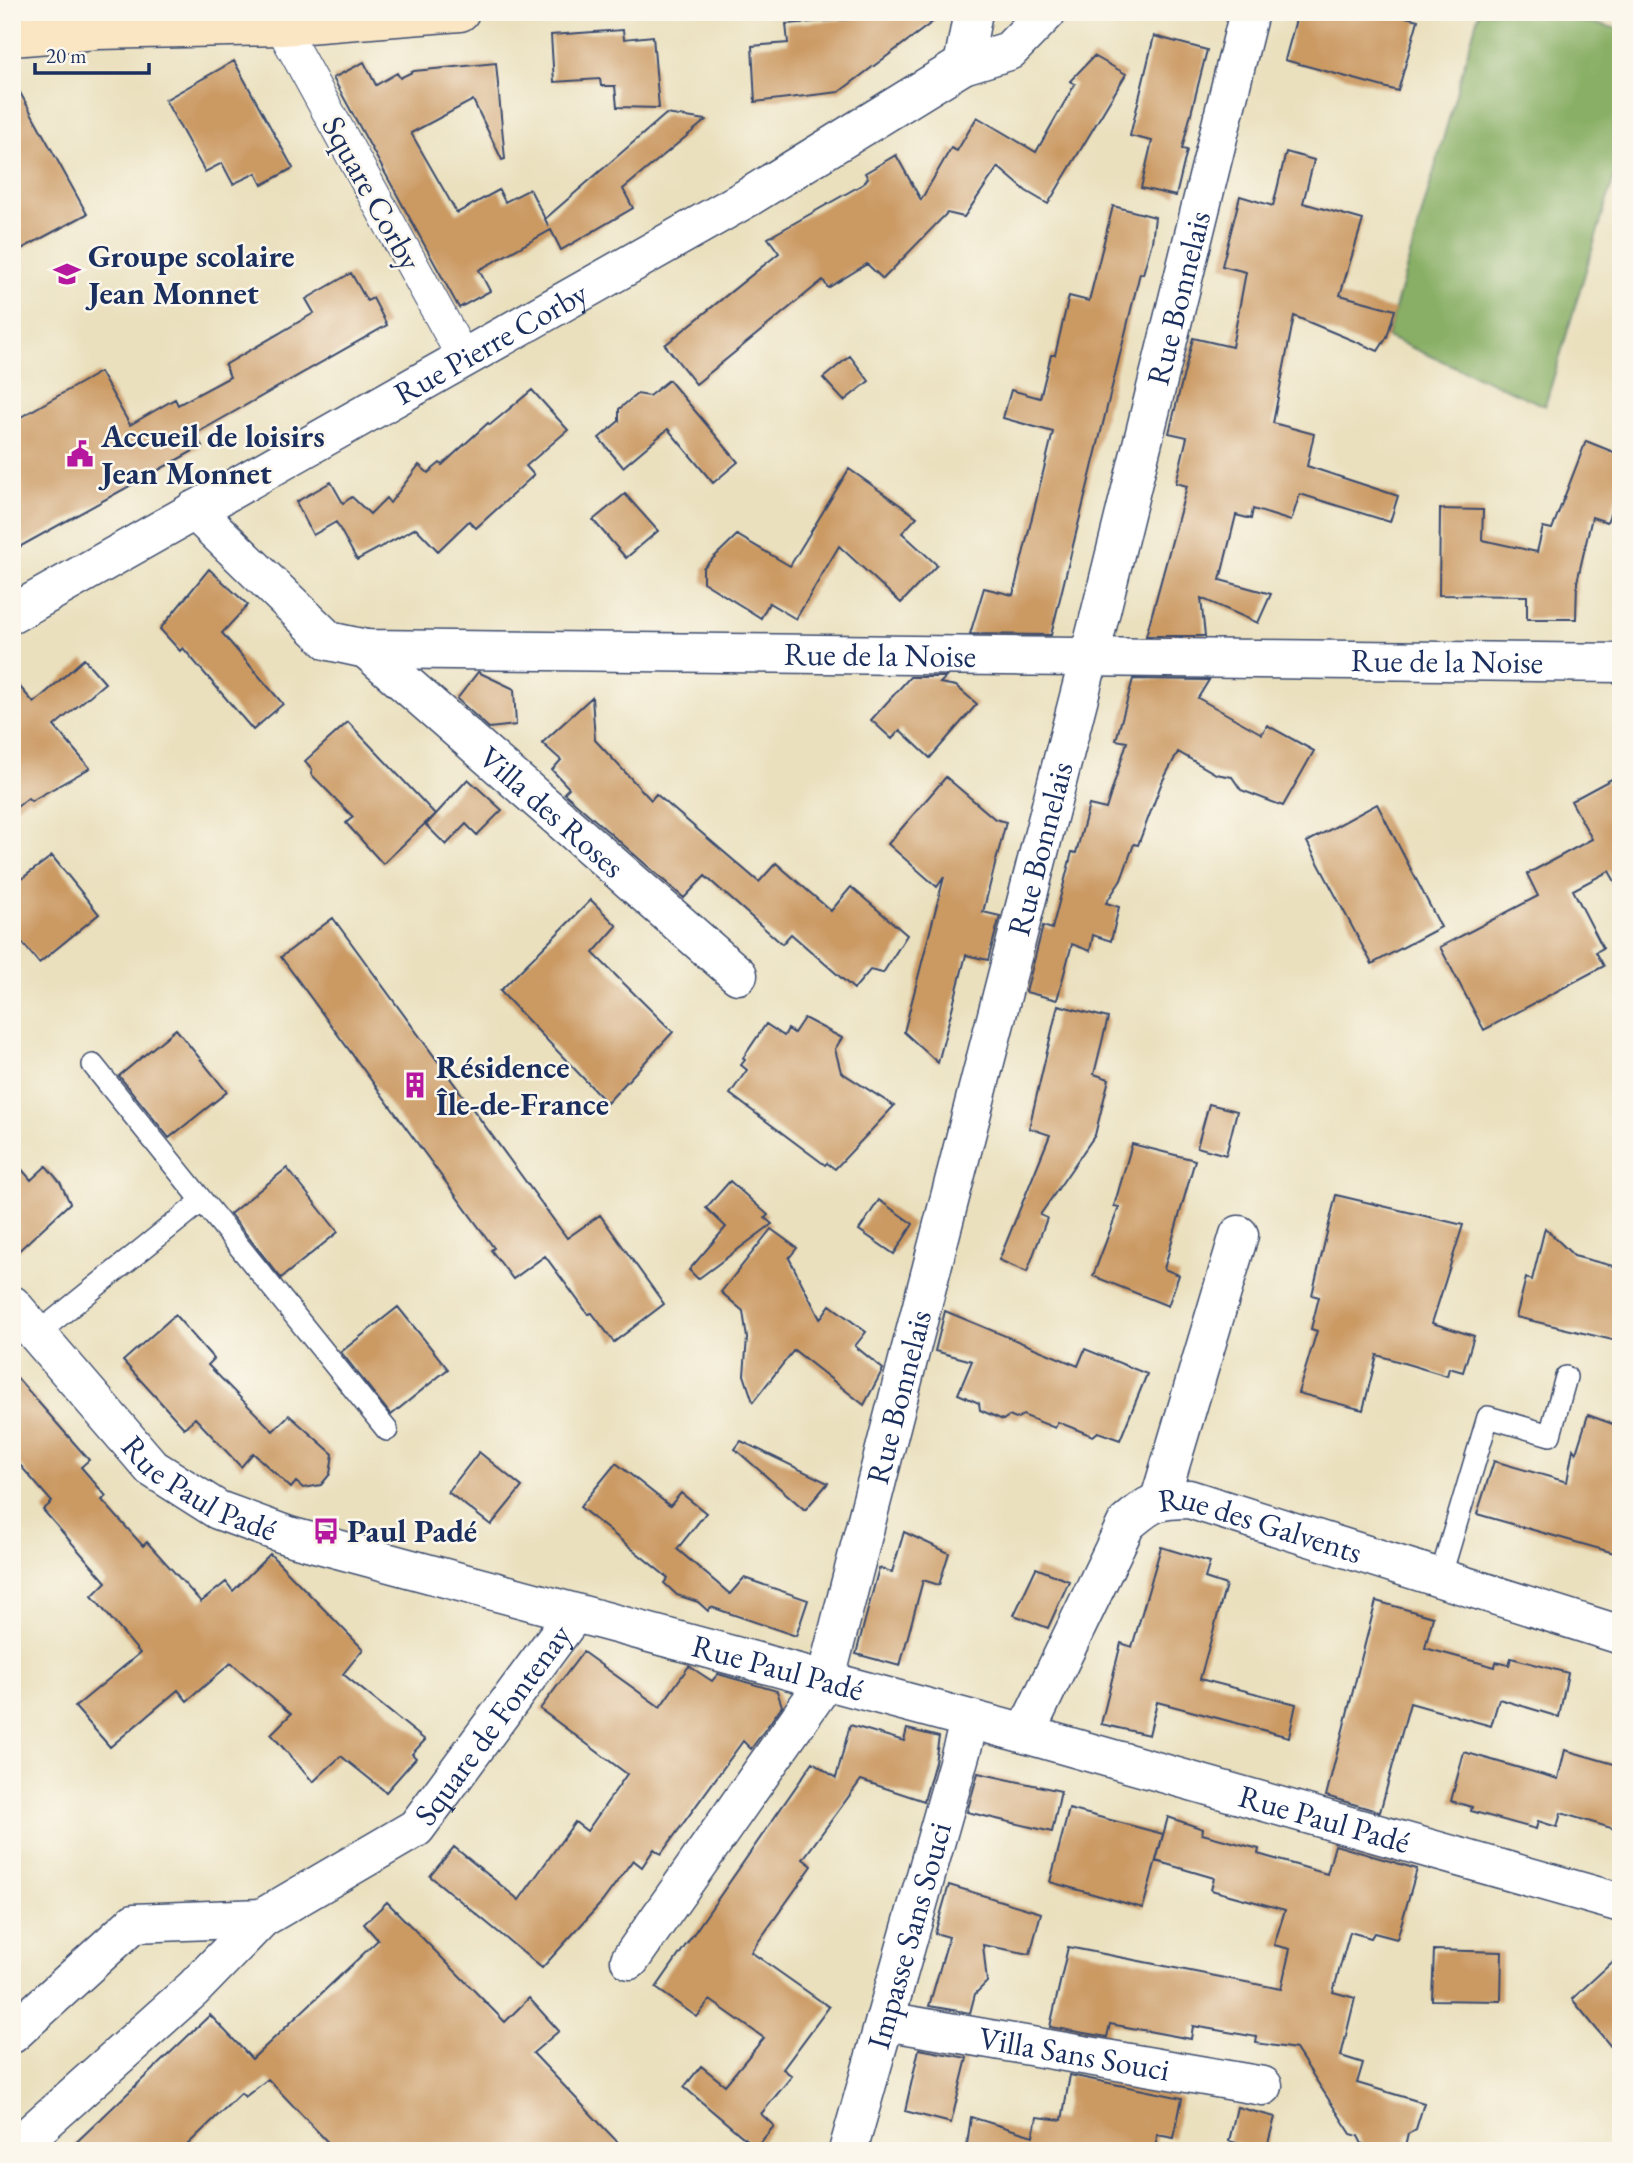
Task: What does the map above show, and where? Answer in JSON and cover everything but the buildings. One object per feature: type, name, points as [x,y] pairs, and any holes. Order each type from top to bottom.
[{"type":"main road","points":[[12,37],[97,30],[281,26],[460,12]]},
{"type":"street","points":[[964,65],[973,12]]},
{"type":"street","name":"Rue Pierre Corby","points":[[12,614],[747,198],[964,65],[1009,51],[1047,12]]},
{"type":"street","name":"Rue Bonnelais","points":[[825,1682],[1089,658],[1249,12]]},
{"type":"street","name":"Square Corby","points":[[281,26],[464,359]]},
{"type":"street","name":"Rue de la Noise","points":[[194,510],[329,641],[366,649],[1621,663]]},
{"type":"street","name":"Villa des Roses","points":[[366,649],[738,975]]},
{"type":"street","points":[[1160,1499],[1239,1235]]},
{"type":"street","name":"Rue Paul Padé","points":[[12,1305],[152,1468],[218,1510],[289,1536],[1025,1734],[1621,1903]]},
{"type":"street","name":"Rue des Galvents","points":[[1025,1734],[1126,1524],[1160,1499],[1189,1499],[1621,1635]]},
{"type":"street","name":"Square de Fontenay","points":[[12,2151],[193,1989],[262,1919],[416,1828],[574,1614]]},
{"type":"street","points":[[630,1960],[825,1682]]},
{"type":"street","name":"Impasse Sans Souci","points":[[848,2151],[970,1720]]},
{"type":"street","name":"Square de Fontenay","points":[[12,2034],[134,1923],[262,1919]]},
{"type":"street","name":"Villa Sans Souci","points":[[885,2021],[1263,2086]]},
{"type":"lane","points":[[93,1065],[387,1430]]},
{"type":"lane","points":[[37,1334],[202,1200]]},
{"type":"lane","points":[[1440,1578],[1488,1417],[1550,1435],[1566,1377]]},
{"type":"green space","points":[[1479,12],[1536,12],[1621,29],[1621,154],[1545,406],[1387,337]]},
{"type":"place","name":"Groupe scolaire Jean Monnet","points":[[67,274]]},
{"type":"place","name":"Accueil de loisirs Jean Monnet","points":[[80,454]]},
{"type":"place","name":"Résidence Île-de-France","points":[[415,1085]]},
{"type":"place","name":"Paul Padé","points":[[326,1531]]}]
